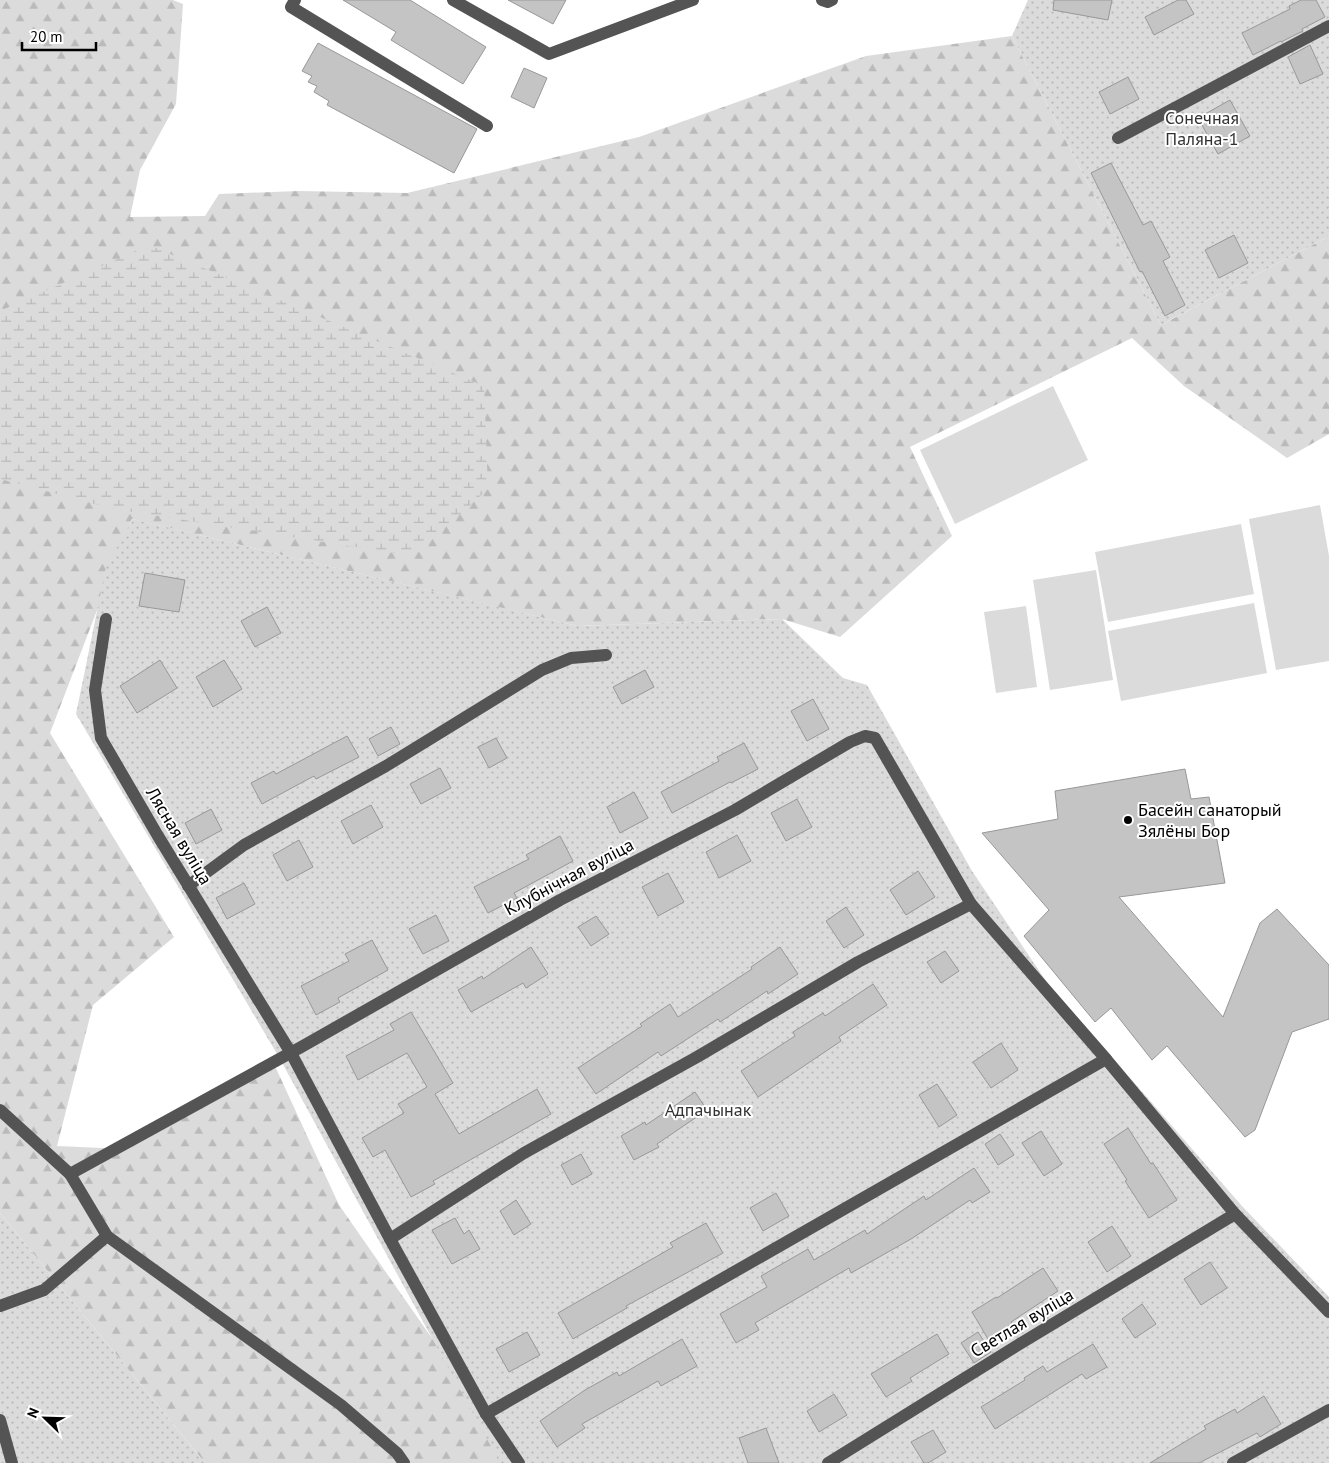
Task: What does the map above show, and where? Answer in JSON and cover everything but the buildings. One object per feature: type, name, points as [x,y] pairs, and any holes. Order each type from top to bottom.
[{"type":"street","points":[[295,0],[291,7],[488,126]]},
{"type":"street","points":[[453,0],[549,54],[693,0]]},
{"type":"street","points":[[822,0],[828,2],[832,0]]},
{"type":"street","points":[[1118,138],[1329,26]]},
{"type":"street","name":"Лясная вуліца","points":[[106,619],[95,690],[101,738],[188,886],[291,1053],[486,1414],[520,1463]]},
{"type":"street","points":[[188,886],[244,845],[386,766],[542,670],[571,658],[606,655]]},
{"type":"street","name":"Клубнічная вуліца","points":[[70,1174],[291,1053],[560,900],[734,810],[850,742],[865,736],[876,738],[972,904]]},
{"type":"street","points":[[390,1238],[524,1154],[697,1057],[858,962],[972,904],[1106,1059],[1235,1214],[1329,1312]]},
{"type":"street","points":[[486,1414],[1106,1059]]},
{"type":"street","points":[[0,1110],[70,1174],[107,1236],[341,1405],[397,1453],[404,1463]]},
{"type":"street","name":"Светлая вуліца","points":[[828,1463],[1018,1345],[1235,1214]]},
{"type":"street","points":[[0,1306],[44,1290],[107,1236]]},
{"type":"street","points":[[1233,1463],[1329,1410]]},
{"type":"street","points":[[0,1420],[12,1463]]},
{"type":"green space","points":[[0,0],[173,0],[183,4],[176,104],[140,170],[130,217],[205,216],[219,194],[298,191],[407,193],[639,137],[866,56],[1012,36],[1161,325],[1329,236],[1329,434],[1287,458],[1184,386],[1132,338],[910,447],[952,536],[840,637],[782,619],[577,626],[132,519],[50,733],[174,937],[93,1005],[57,1146],[124,1149],[274,1064],[339,1205],[519,1463],[205,1463],[0,1213]]},
{"type":"green space","name":"Сонечная Паляна-1","points":[[1028,0],[1329,0],[1329,236],[1161,325],[1012,36]]},
{"type":"green space","points":[[149,245],[484,386],[488,489],[413,556],[114,509],[0,479],[0,311]]},
{"type":"green space","points":[[1053,386],[1088,460],[955,524],[920,450]]},
{"type":"green space","points":[[1320,505],[1329,556],[1329,661],[1276,670],[1249,519]]},
{"type":"green space","name":"Адпачынак","points":[[133,519],[577,626],[782,619],[843,678],[867,685],[972,871],[1048,984],[1242,1206],[1329,1297],[1329,1463],[500,1463],[280,1059],[76,714],[106,567]]},
{"type":"green space","points":[[1241,524],[1254,594],[1108,622],[1095,552]]},
{"type":"green space","points":[[1096,570],[1113,680],[1050,690],[1033,580]]},
{"type":"green space","points":[[1254,603],[1267,673],[1121,701],[1108,631]]},
{"type":"green space","points":[[1026,606],[1037,687],[996,693],[984,612]]},
{"type":"green space","points":[[0,1213],[205,1463],[0,1463]]},
{"type":"place","name":"Басейн санаторый Зялёны Бор","points":[[1128,820]]}]
